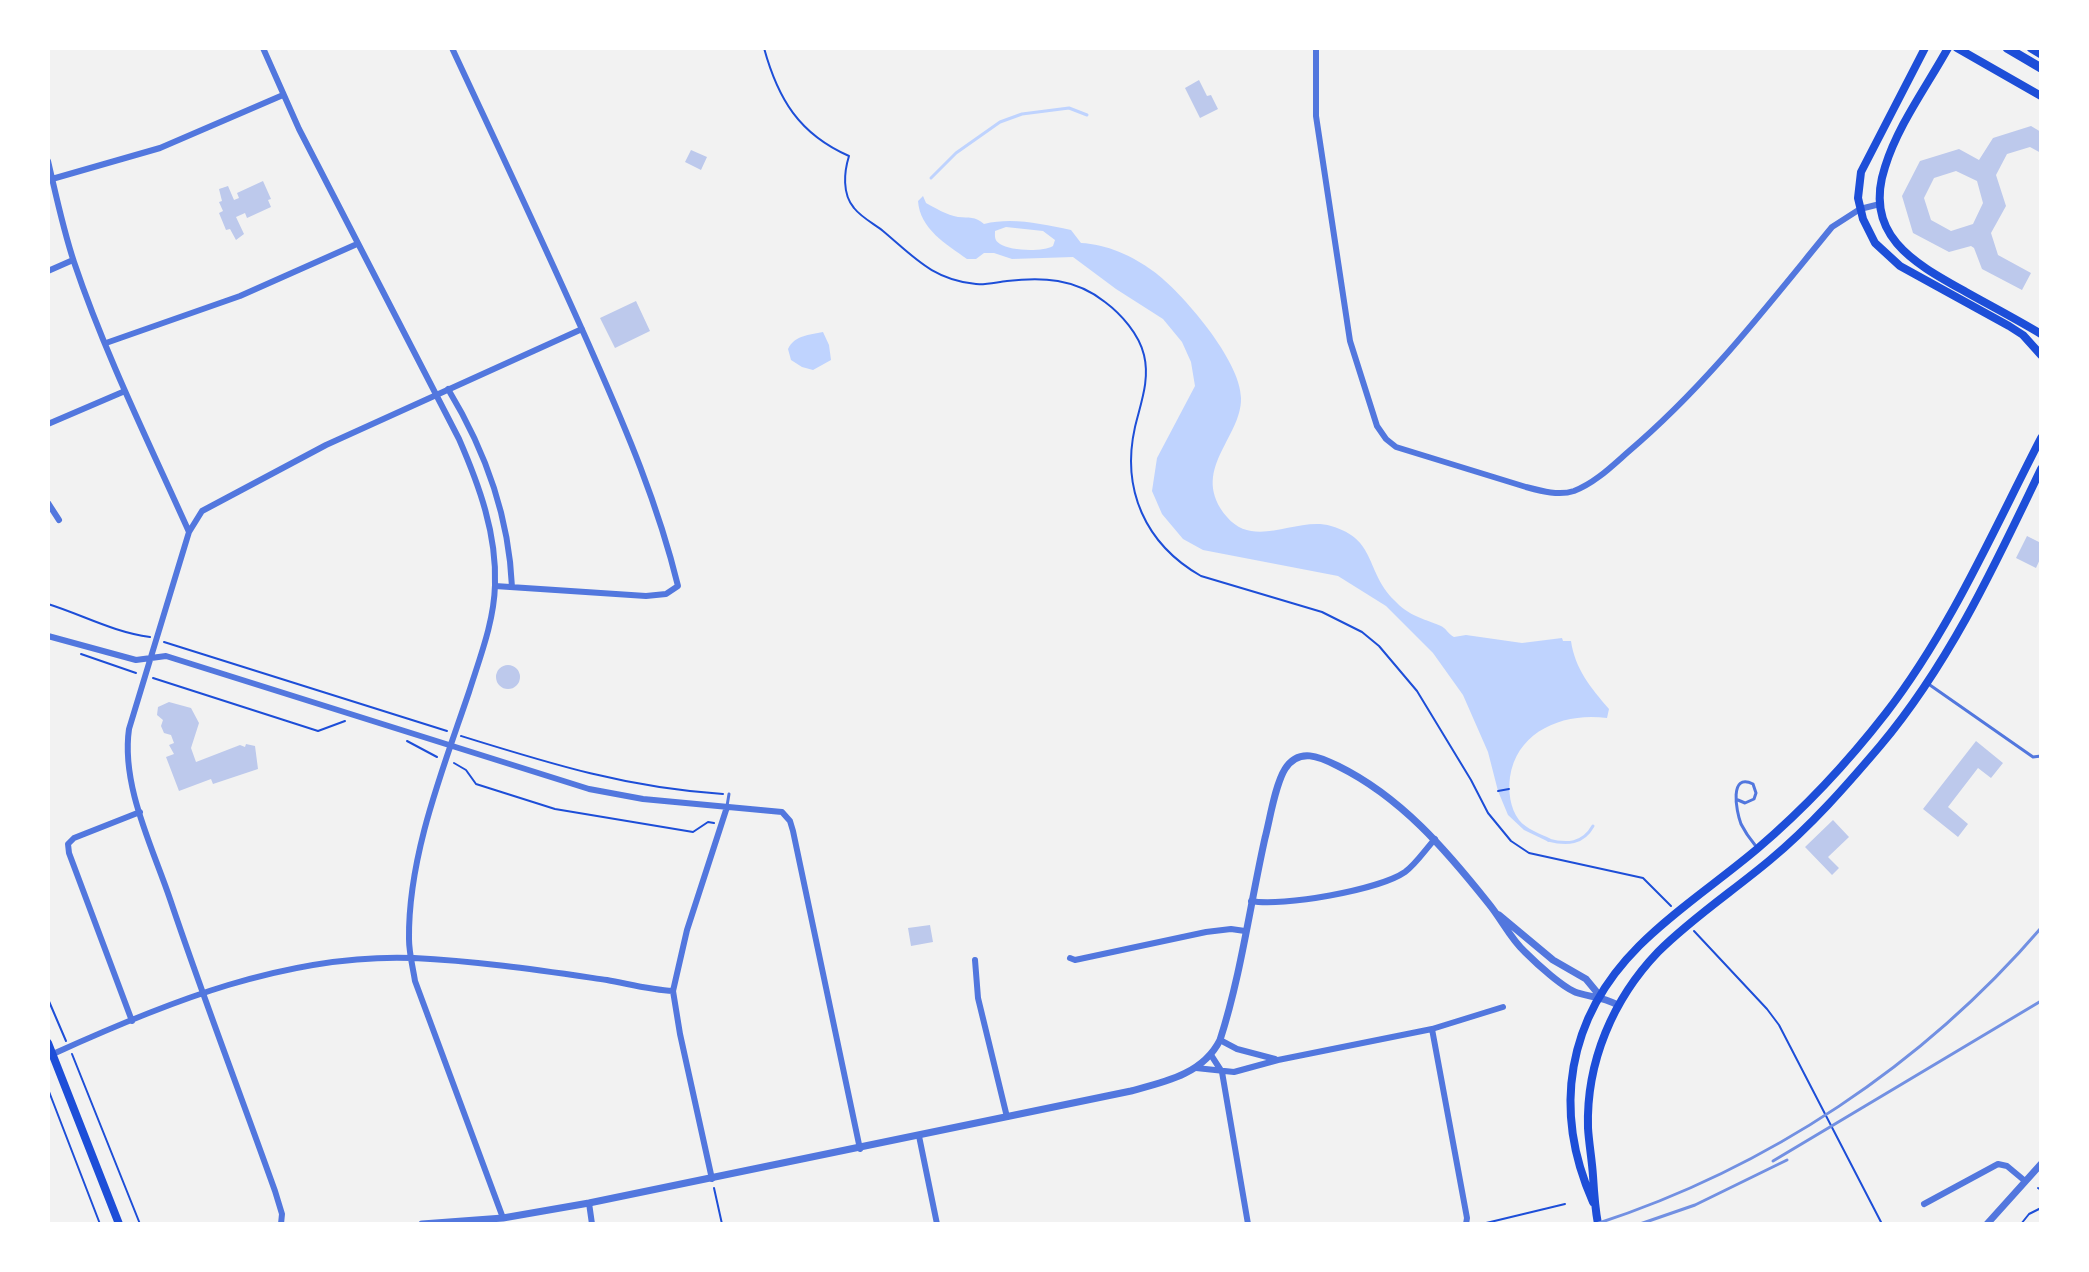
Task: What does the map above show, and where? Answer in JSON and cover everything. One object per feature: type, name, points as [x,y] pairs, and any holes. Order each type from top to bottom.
[{"type":"highway","points":[[2007,48],[2041,68]]},
{"type":"highway","points":[[2031,48],[2041,54]]},
{"type":"main road","points":[[1925,48],[1866,159],[1858,184],[1860,209],[1866,229],[1883,252],[1900,266],[2023,335],[2041,355]]},
{"type":"main road","points":[[1948,48],[1885,167],[1880,186],[1880,204],[1888,233],[1912,260],[2041,334]]},
{"type":"main road","points":[[1957,48],[2041,96]]},
{"type":"main road","points":[[1593,1202],[1582,1177],[1570,1100],[1571,1074],[1580,1039],[1600,996],[1614,973],[1651,934],[1758,848],[1805,805],[1837,771],[1904,688],[1951,612],[2041,438]]},
{"type":"main road","points":[[1598,1224],[1593,1202],[1589,1093],[1602,1040],[1618,1005],[1630,985],[1657,953],[1770,860],[1830,803],[1882,744],[1927,683],[1960,630],[2041,469]]},
{"type":"main road","points":[[48,1043],[119,1224]]},
{"type":"street","points":[[263,48],[283,95],[477,481],[494,550],[495,586],[487,636],[418,855],[409,922],[415,981],[503,1218]]},
{"type":"street","points":[[452,48],[582,329],[642,469],[669,548],[678,586],[666,594],[646,596],[495,586]]},
{"type":"street","points":[[1316,48],[1316,116],[1342,298],[1358,370],[1377,426],[1396,447],[1526,487],[1568,493],[1605,472],[1702,384],[1832,227],[1860,209],[1880,204]]},
{"type":"street","points":[[52,179],[160,148],[283,95]]},
{"type":"street","points":[[48,161],[73,260],[125,391],[189,532]]},
{"type":"street","points":[[106,343],[240,296],[357,244]]},
{"type":"street","points":[[48,271],[73,260]]},
{"type":"street","points":[[281,1224],[282,1214],[275,1191],[140,812],[126,749],[189,532],[202,511],[326,445],[582,329]]},
{"type":"street","points":[[448,389],[491,472],[504,523],[512,587]]},
{"type":"street","points":[[49,422],[125,391]]},
{"type":"street","points":[[48,503],[59,520]]},
{"type":"street","points":[[48,636],[136,660],[166,656],[614,795],[775,809],[786,815],[793,831],[860,1149]]},
{"type":"street","points":[[422,1224],[503,1218],[712,1179],[1131,1091],[1171,1080],[1196,1068],[1211,1055],[1220,1040],[1284,771],[1293,758],[1313,755],[1352,773],[1401,807],[1435,839],[1496,912],[1543,953],[1586,979],[1600,996]]},
{"type":"street","points":[[712,1179],[673,991],[687,930],[727,807]]},
{"type":"street","points":[[132,1021],[68,844],[74,838],[140,812]]},
{"type":"street","points":[[1251,901],[1265,904],[1297,902],[1391,879],[1408,870],[1435,839]]},
{"type":"street","points":[[1496,912],[1508,935],[1576,993],[1600,996],[1618,1005]]},
{"type":"street","points":[[1070,958],[1075,960],[1206,932],[1245,931]]},
{"type":"street","points":[[53,1054],[202,992],[298,968],[347,961],[411,958],[457,961],[673,991]]},
{"type":"street","points":[[975,960],[978,998],[1007,1117]]},
{"type":"street","points":[[1196,1068],[1222,1072],[1262,1066],[1278,1060],[1432,1029],[1503,1007]]},
{"type":"street","points":[[1432,1029],[1466,1224]]},
{"type":"street","points":[[1220,1040],[1237,1049],[1278,1060]]},
{"type":"street","points":[[1211,1055],[1222,1072],[1248,1224]]},
{"type":"street","points":[[919,1136],[937,1224]]},
{"type":"street","points":[[1924,1204],[1998,1164],[2007,1166],[2025,1181]]},
{"type":"street","points":[[1987,1224],[2041,1164]]},
{"type":"street","points":[[589,1203],[592,1224]]},
{"type":"lane","points":[[1927,683],[2033,757],[2041,756]]},
{"type":"lane","points":[[1738,800],[1745,803],[1754,799],[1753,784],[1744,781],[1735,790],[1739,820],[1758,848]]},
{"type":"lane","points":[[727,807],[729,794]]},
{"type":"path","points":[[764,48],[785,103],[807,131],[849,156],[844,180],[853,208],[915,261],[945,277],[978,284],[1037,278],[1058,280],[1104,300],[1132,330],[1144,354],[1146,386],[1134,429],[1130,460],[1132,486],[1137,505],[1164,549],[1183,566],[1201,576],[1298,603],[1362,632],[1379,646],[1417,691],[1488,813],[1511,841],[1529,853],[1643,878],[1657,892]]},
{"type":"path","points":[[48,604],[85,616],[102,626],[157,639],[567,769],[620,782],[684,792],[729,794]]},
{"type":"path","points":[[78,653],[318,731],[348,719]]},
{"type":"path","points":[[400,738],[461,766],[476,784],[555,809],[693,832],[708,822],[723,824]]},
{"type":"path","points":[[1498,791],[1509,789]]},
{"type":"path","points":[[1708,946],[1779,1025],[1882,1224]]},
{"type":"path","points":[[48,999],[140,1224]]},
{"type":"path","points":[[48,1089],[100,1224]]},
{"type":"path","points":[[714,1191],[722,1224]]},
{"type":"path","points":[[1482,1224],[1565,1204]]},
{"type":"path","points":[[2021,1224],[2029,1214],[2041,1208]]},
{"type":"water","points":[[923,196],[926,203],[941,211],[984,224],[1016,221],[1071,230],[1081,243],[1109,248],[1137,260],[1179,294],[1221,347],[1238,383],[1241,398],[1239,413],[1220,455],[1213,485],[1216,500],[1227,517],[1238,526],[1263,532],[1318,524],[1346,532],[1364,547],[1378,578],[1394,600],[1410,613],[1443,627],[1454,637],[1466,635],[1522,643],[1562,638],[1563,641],[1571,641],[1580,669],[1609,709],[1607,718],[1575,718],[1545,728],[1522,747],[1510,777],[1510,799],[1519,820],[1551,839],[1549,842],[1524,830],[1508,815],[1488,752],[1463,695],[1433,653],[1386,606],[1338,576],[1203,550],[1183,539],[1162,514],[1152,491],[1157,458],[1195,386],[1191,362],[1182,342],[1163,319],[1073,257],[1012,259],[984,253],[976,259],[967,259],[929,228],[918,201]],"holes":[[[1006,227],[1043,231],[1055,240],[1053,246],[1034,250],[1011,248],[1000,244],[995,237],[995,231]]]},
{"type":"water","points":[[823,332],[831,360],[813,370],[791,360],[788,349],[794,341]]},
{"type":"building","points":[[1199,80],[1218,109],[1200,118],[1185,88]]},
{"type":"building","points":[[2031,126],[2041,132],[2041,153],[2030,147],[2007,154],[1996,175],[2006,206],[1991,233],[1998,255],[2031,273],[2022,290],[1982,269],[1971,246],[1949,252],[1913,233],[1902,196],[1920,161],[1959,149],[1979,160],[1993,138]],"holes":[[[1956,171],[1977,181],[1983,203],[1973,224],[1951,231],[1931,220],[1924,198],[1934,178]]]},
{"type":"building","points":[[691,150],[707,157],[701,170],[685,162]]},
{"type":"building","points":[[263,181],[271,207],[247,218],[245,213],[236,217],[244,234],[236,240],[230,229],[226,230],[219,213],[223,211],[219,189],[228,186],[234,200],[239,198],[237,193]]},
{"type":"building","points":[[636,301],[650,331],[615,348],[600,318]]},
{"type":"building","points":[[2027,536],[2041,543],[2041,557],[2036,568],[2016,558]]},
{"type":"building","points":[[508,665],[516,669],[520,677],[516,685],[508,689],[500,685],[496,677],[500,669]]},
{"type":"building","points":[[169,702],[191,708],[199,723],[191,748],[196,762],[240,745],[245,747],[246,744],[255,746],[258,769],[213,784],[211,779],[179,791],[166,757],[174,754],[169,745],[174,743],[171,735],[164,733],[161,726],[163,720],[157,715],[158,707]]},
{"type":"building","points":[[1976,741],[2003,763],[1991,778],[1978,768],[1948,807],[1968,824],[1958,837],[1923,809]]},
{"type":"building","points":[[1833,820],[1849,837],[1828,857],[1839,868],[1832,875],[1805,847]]},
{"type":"building","points":[[930,925],[933,942],[911,946],[908,928]]},
{"type":"waterway","points":[[931,178],[956,153],[1000,122],[1022,114],[1069,108],[1087,115]]},
{"type":"waterway","points":[[1548,840],[1574,842],[1593,826]]},
{"type":"railway","points":[[1596,1224],[1660,1201],[1722,1173],[1781,1142],[1839,1106],[1894,1067],[1946,1024],[1995,978],[2041,928]]},
{"type":"railway","points":[[1773,1161],[2041,1001]]},
{"type":"railway","points":[[1640,1224],[1695,1205],[1787,1160]]}]
